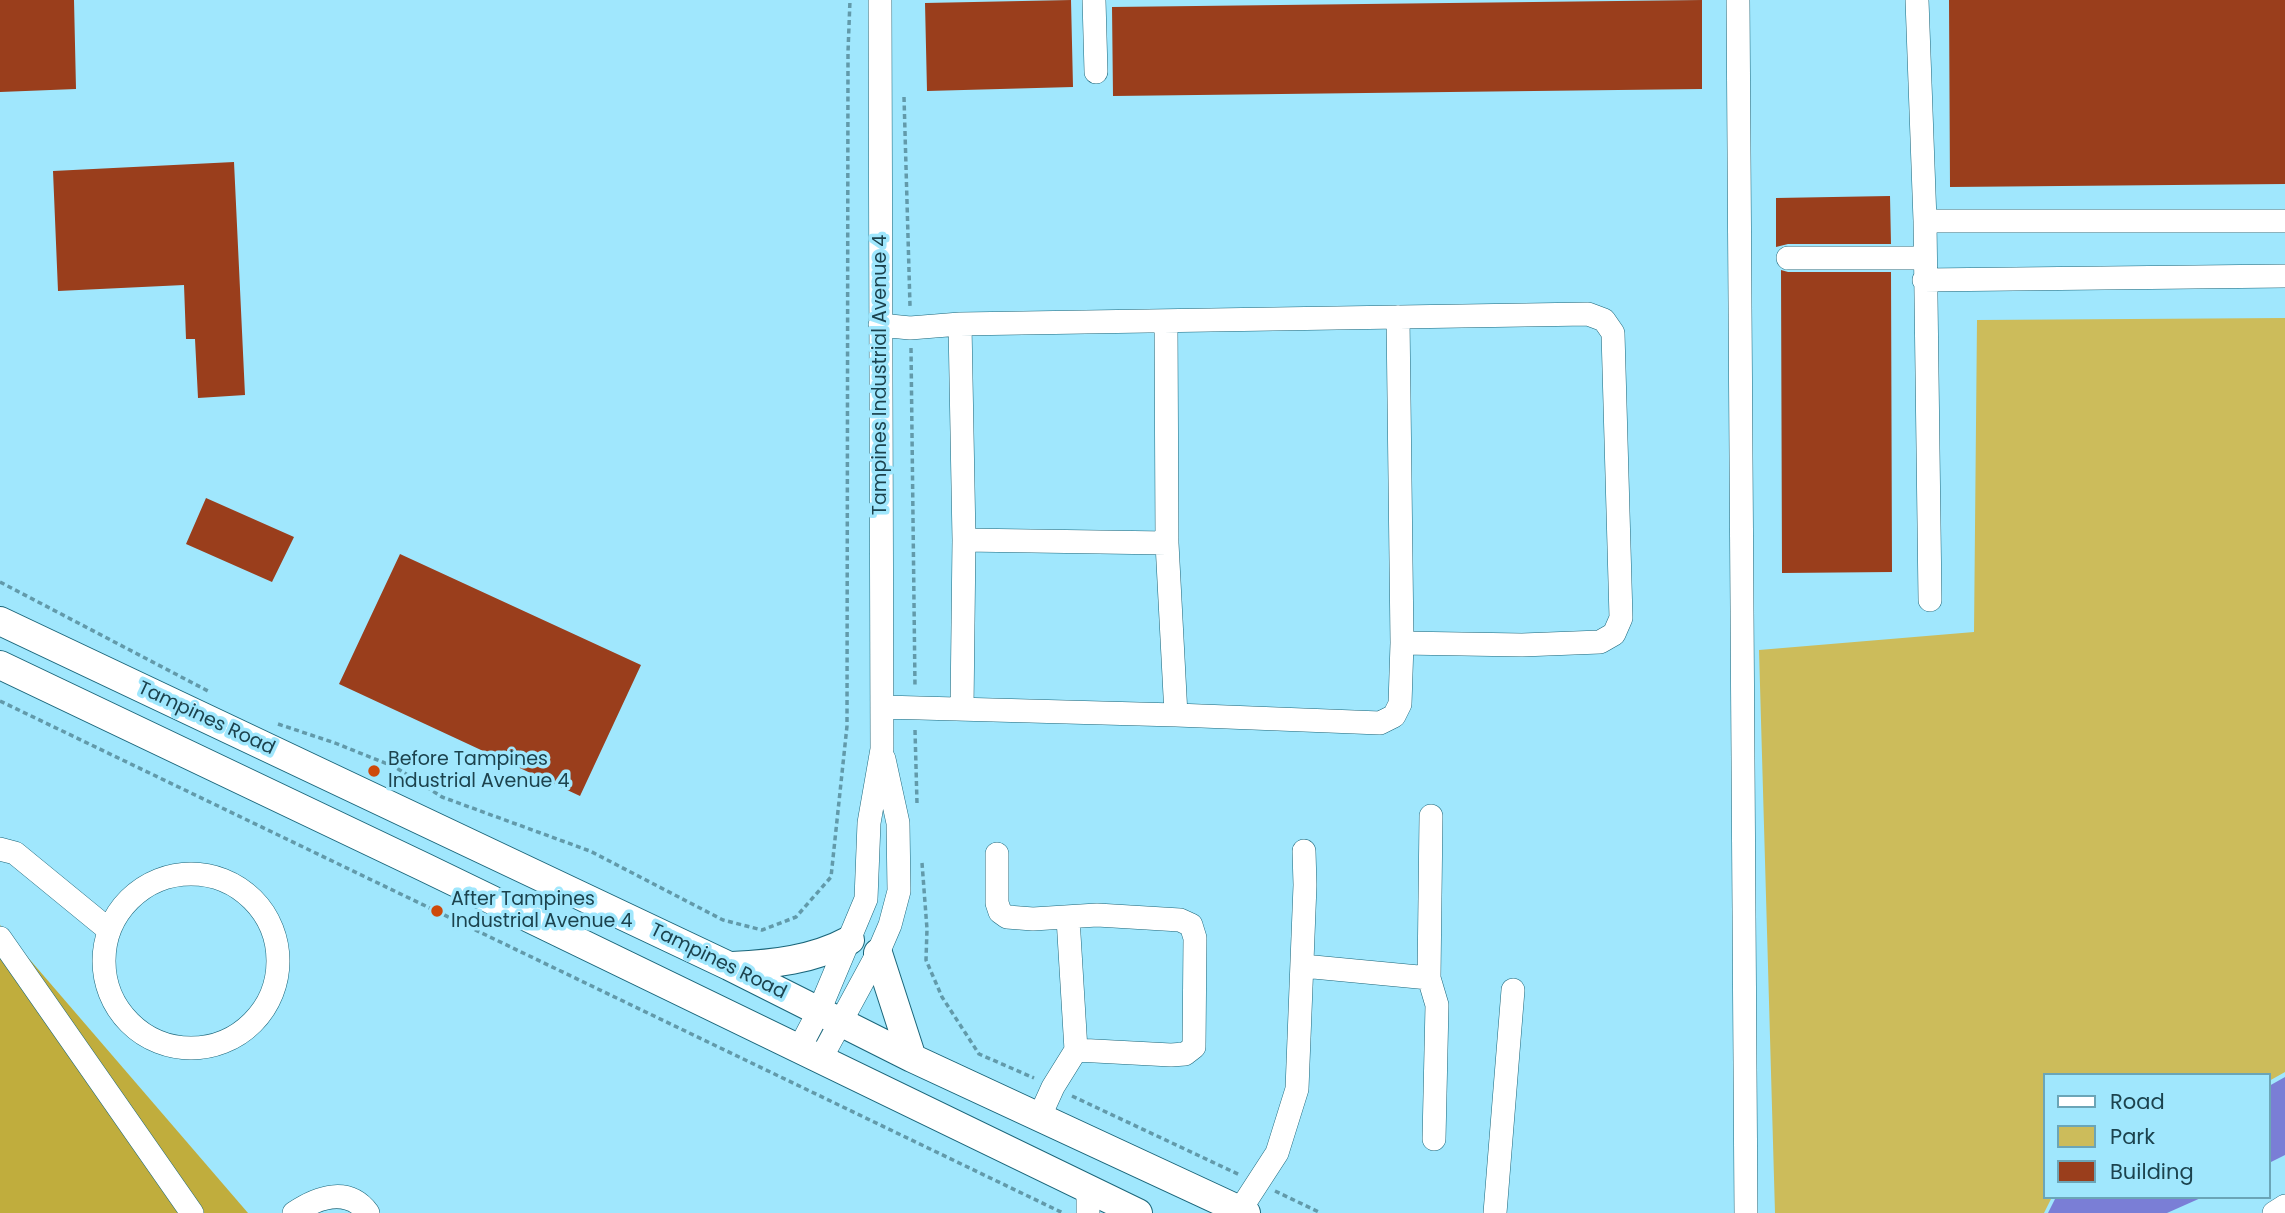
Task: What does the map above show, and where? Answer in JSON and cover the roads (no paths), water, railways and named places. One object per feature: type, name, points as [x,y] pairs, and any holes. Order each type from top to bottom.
[{"type":"main road","name":"Tampines Road","points":[[0,621],[729,966],[912,1058],[1243,1212]]},
{"type":"main road","name":"Tampines Road","points":[[0,665],[809,1054],[1088,1201],[1138,1213]]},
{"type":"main road","points":[[729,966],[778,964],[833,949],[850,940]]},
{"type":"main road","points":[[878,953],[912,1058]]},
{"type":"street","name":"Tampines Industrial Avenue 4","points":[[829,1016],[850,940],[866,899],[869,823],[882,749],[880,0]]},
{"type":"street","points":[[1094,0],[1096,72]]},
{"type":"street","points":[[1725,0],[1726,86]]},
{"type":"street","points":[[1738,0],[1746,1213]]},
{"type":"street","points":[[1917,0],[1925,221],[1930,600]]},
{"type":"street","points":[[1925,221],[2285,221]]},
{"type":"street","points":[[1788,258],[1924,269],[2285,276]]},
{"type":"street","points":[[880,325],[910,328],[960,324],[1588,314],[1604,320],[1613,333],[1620,618],[1614,634],[1600,642],[1522,645],[1402,643]]},
{"type":"street","points":[[883,707],[1380,723],[1394,716],[1400,704],[1402,643],[1398,317]]},
{"type":"street","points":[[1166,321],[1167,543],[1176,715]]},
{"type":"street","points":[[960,324],[964,541],[962,709]]},
{"type":"street","points":[[964,541],[1167,543]]},
{"type":"street","name":"Tampines Industrial Avenue 4","points":[[809,1054],[829,1016],[878,953],[900,891],[898,823],[882,749]]},
{"type":"street","points":[[1431,816],[1429,978],[1437,1005],[1434,1139]]},
{"type":"street","points":[[0,849],[15,853],[109,930]]},
{"type":"street","points":[[1243,1212],[1257,1183],[1277,1153],[1297,1089],[1303,966],[1304,851]]},
{"type":"street","points":[[997,854],[997,903],[1000,912],[1007,917],[1068,918],[1097,915],[1180,920],[1191,925],[1195,938],[1194,1047],[1185,1054],[1171,1055],[1076,1050]]},
{"type":"street","points":[[197,874],[224,880],[247,894],[265,914],[276,940],[279,967],[273,994],[256,1020],[232,1038],[204,1048],[173,1047],[145,1036],[122,1016],[107,989],[103,959],[109,930],[123,906],[144,888],[169,877],[197,874]]},
{"type":"street","points":[[1040,1118],[1053,1087],[1076,1050],[1068,918]]},
{"type":"street","points":[[0,938],[192,1213]]},
{"type":"street","points":[[1303,966],[1429,978]]},
{"type":"street","points":[[1495,1213],[1513,990]]},
{"type":"street","points":[[294,1213],[309,1203],[335,1196],[360,1202],[368,1213]]},
{"type":"street","points":[[2274,1213],[2285,1206]]},
{"type":"water","points":[[2285,1077],[2285,1155],[2271,1162],[2271,1085]]},
{"type":"water","points":[[2055,1199],[2198,1199],[2167,1213],[2048,1213]]},
{"type":"place","name":"Before Tampines Industrial Avenue 4","points":[[374,771]]},
{"type":"place","name":"After Tampines Industrial Avenue 4","points":[[437,911]]}]
